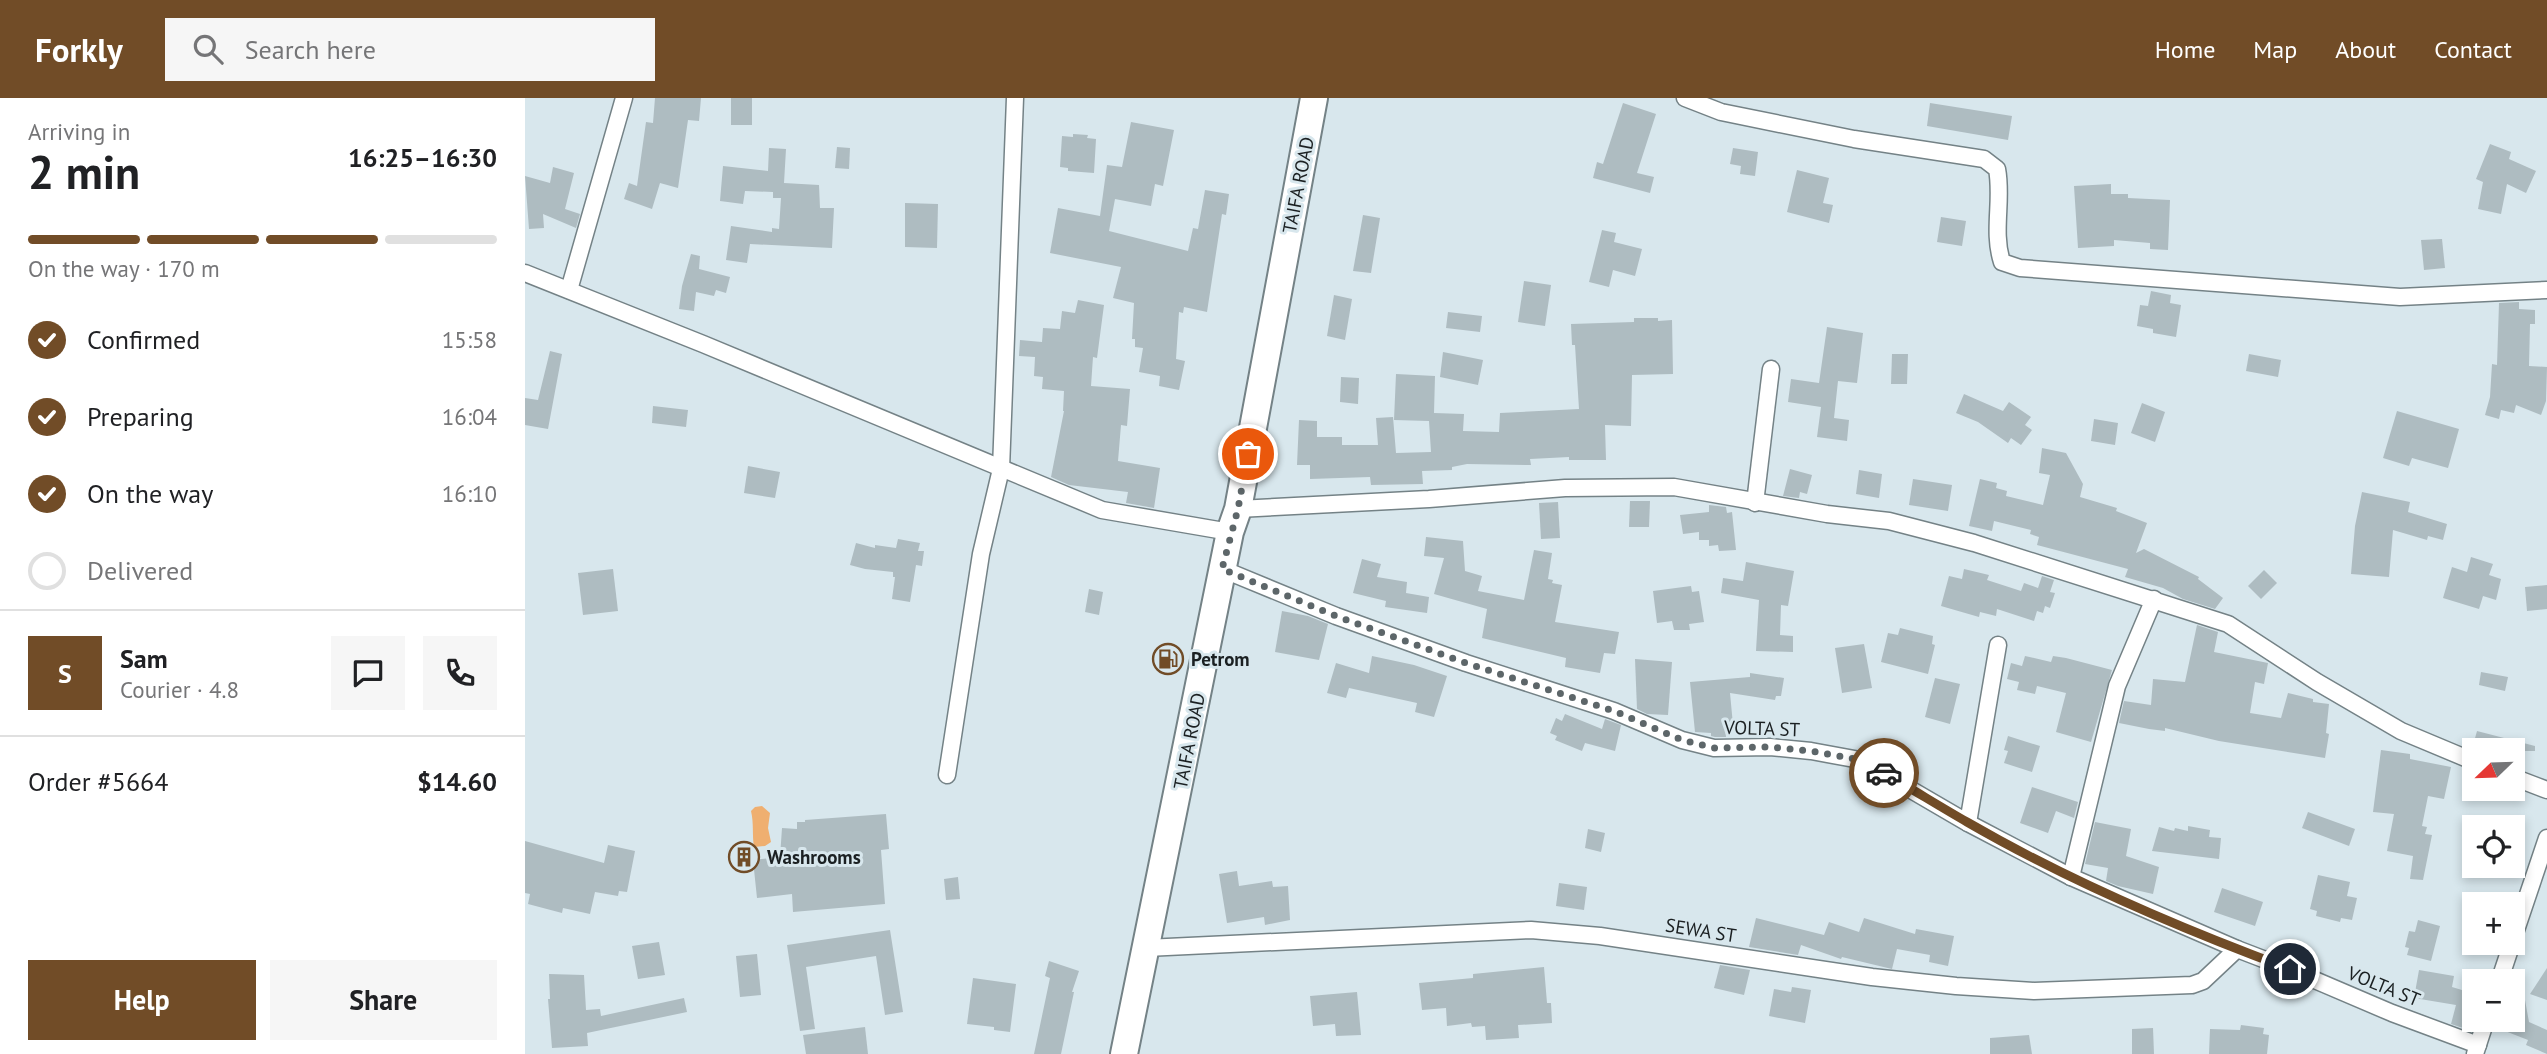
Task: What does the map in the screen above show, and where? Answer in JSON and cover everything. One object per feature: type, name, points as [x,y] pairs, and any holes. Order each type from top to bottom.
[{"type":"highway","name":"TAIFA ROAD","points":[[1124,1054],[1234,521],[1314,98]]},
{"type":"street","points":[[569,290],[624,98]]},
{"type":"street","points":[[947,775],[981,554],[1001,469],[1015,98]]},
{"type":"street","points":[[1685,98],[1735,115],[1854,139],[1983,159],[1997,169],[2001,187],[1996,245],[2002,262],[2020,268],[2400,297],[2547,290]]},
{"type":"street","points":[[525,272],[1101,510],[1234,521],[1429,499],[1565,488],[1674,487],[1755,503],[1889,520],[1974,543],[2228,624],[2317,682],[2402,732],[2462,757]]},
{"type":"street","points":[[1755,503],[1770,369]]},
{"type":"street","name":"VOLTA ST","points":[[1222,569],[1336,616],[1466,663],[1614,711],[1682,740],[1714,748],[1770,747],[1860,760],[1968,823],[2071,877],[2476,1049]]},
{"type":"street","points":[[2071,877],[2117,686],[2154,599]]},
{"type":"street","points":[[1968,823],[1998,645]]},
{"type":"street","points":[[2525,782],[2547,790]]},
{"type":"street","points":[[2525,903],[2547,838]]},
{"type":"street","name":"SEWA ST","points":[[1146,948],[1531,930],[1599,936],[1872,977],[2035,991],[2192,985],[2203,981],[2237,949]]},
{"type":"street","points":[[2476,1049],[2482,1032]]},
{"type":"shaded area","points":[[762,806],[770,813],[768,828],[771,842],[765,846],[754,847],[751,811]]},
{"type":"building","points":[[655,98],[701,98],[699,121],[688,120],[678,188],[660,183],[652,209],[624,199],[629,183],[637,186],[646,122],[653,123]]},
{"type":"building","points":[[731,98],[752,98],[752,125],[731,125]]},
{"type":"building","points":[[1623,103],[1656,114],[1637,173],[1654,177],[1650,193],[1593,178],[1597,162],[1603,164]]},
{"type":"building","points":[[1930,103],[2012,116],[2008,140],[1927,126]]},
{"type":"building","points":[[1131,122],[1174,130],[1163,186],[1155,184],[1151,206],[1115,199],[1109,231],[1188,251],[1193,228],[1198,229],[1205,190],[1229,194],[1226,215],[1222,214],[1207,312],[1184,307],[1183,313],[1179,312],[1176,359],[1185,361],[1179,390],[1159,386],[1160,376],[1139,372],[1143,348],[1135,347],[1135,339],[1132,339],[1134,303],[1113,298],[1121,267],[1050,253],[1058,208],[1100,216],[1107,165],[1122,167]]},
{"type":"building","points":[[1073,134],[1088,135],[1087,138],[1096,139],[1094,173],[1068,171],[1068,168],[1060,167],[1062,136],[1073,137]]},
{"type":"building","points":[[2490,144],[2511,152],[2509,159],[2536,171],[2526,193],[2507,184],[2501,214],[2478,209],[2483,182],[2476,179]]},
{"type":"building","points":[[837,147],[850,148],[849,169],[835,168]]},
{"type":"building","points":[[769,148],[786,149],[784,183],[819,185],[820,208],[834,208],[832,248],[750,244],[747,263],[726,260],[731,226],[772,232],[772,228],[779,229],[781,198],[773,198],[773,192],[745,191],[743,204],[720,201],[723,166],[768,171]]},
{"type":"building","points":[[1733,148],[1758,152],[1755,176],[1740,174],[1741,166],[1730,164]]},
{"type":"building","points":[[553,167],[574,173],[565,209],[580,214],[576,228],[543,214],[544,228],[529,229],[525,176],[550,183]]},
{"type":"building","points":[[1797,170],[1829,178],[1823,203],[1833,205],[1829,223],[1787,212]]},
{"type":"building","points":[[2111,184],[2111,194],[2128,194],[2128,198],[2170,200],[2168,250],[2150,249],[2150,243],[2114,240],[2114,246],[2078,248],[2074,186]]},
{"type":"building","points":[[905,203],[938,204],[937,248],[905,247]]},
{"type":"building","points":[[1363,215],[1380,218],[1371,273],[1353,271]]},
{"type":"building","points":[[1941,217],[1966,221],[1962,246],[1937,242]]},
{"type":"building","points":[[1602,230],[1616,233],[1614,242],[1642,249],[1635,276],[1613,270],[1609,287],[1589,282]]},
{"type":"building","points":[[2442,239],[2445,268],[2424,270],[2421,240]]},
{"type":"building","points":[[691,254],[700,256],[699,269],[730,277],[726,293],[716,290],[714,296],[696,292],[694,311],[679,309]]},
{"type":"building","points":[[1524,281],[1551,285],[1545,326],[1518,322]]},
{"type":"building","points":[[2151,291],[2171,295],[2170,303],[2181,305],[2176,337],[2153,333],[2153,329],[2137,326],[2140,305],[2148,306]]},
{"type":"building","points":[[1334,295],[1352,299],[1345,340],[1327,336]]},
{"type":"building","points":[[1078,300],[1104,305],[1097,358],[1093,357],[1091,386],[1130,389],[1127,426],[1121,425],[1118,461],[1160,468],[1154,508],[1126,503],[1128,492],[1069,485],[1051,477],[1064,411],[1064,391],[1042,389],[1043,377],[1034,376],[1035,357],[1019,356],[1020,340],[1042,342],[1043,328],[1060,329],[1062,311],[1075,313]]},
{"type":"building","points":[[2519,302],[2519,309],[2535,310],[2535,324],[2530,324],[2529,366],[2547,367],[2546,401],[2541,415],[2516,405],[2514,413],[2501,410],[2499,419],[2485,415],[2490,397],[2492,364],[2497,365],[2499,303]]},
{"type":"building","points":[[1448,312],[1482,316],[1480,332],[1446,328]]},
{"type":"building","points":[[1634,318],[1672,320],[1673,374],[1632,375],[1631,426],[1605,425],[1606,460],[1569,460],[1569,457],[1530,459],[1531,465],[1467,464],[1452,467],[1452,470],[1422,471],[1423,484],[1371,485],[1370,477],[1310,479],[1310,465],[1297,465],[1299,420],[1317,421],[1317,437],[1342,437],[1342,445],[1378,445],[1376,418],[1393,417],[1396,453],[1431,452],[1429,421],[1394,420],[1396,374],[1435,376],[1434,413],[1464,414],[1463,431],[1499,432],[1500,413],[1579,409],[1571,324],[1634,322]]},
{"type":"building","points":[[1827,327],[1863,333],[1857,383],[1838,381],[1834,418],[1849,420],[1847,441],[1817,437],[1821,407],[1788,402],[1791,379],[1819,383]]},
{"type":"building","points":[[550,351],[562,354],[548,429],[525,425],[525,398],[538,400]]},
{"type":"building","points":[[1443,352],[1483,360],[1478,385],[1440,377]]},
{"type":"building","points":[[1892,354],[1908,354],[1907,384],[1891,384]]},
{"type":"building","points":[[2249,354],[2281,360],[2278,377],[2246,371]]},
{"type":"building","points":[[1341,377],[1359,378],[1358,404],[1340,402]]},
{"type":"building","points":[[1964,394],[2003,411],[2009,402],[2031,417],[2025,425],[2032,430],[2021,445],[2011,438],[2008,443],[1978,422],[1956,413]]},
{"type":"building","points":[[2142,403],[2165,412],[2155,442],[2131,433]]},
{"type":"building","points":[[653,406],[688,410],[686,427],[652,423]]},
{"type":"building","points":[[2397,411],[2459,429],[2448,468],[2412,458],[2409,466],[2383,458]]},
{"type":"building","points":[[2094,419],[2118,423],[2115,445],[2091,441]]},
{"type":"building","points":[[2042,448],[2066,453],[2083,484],[2080,497],[2117,508],[2116,511],[2147,523],[2136,553],[2144,549],[2199,577],[2198,579],[2223,598],[2215,609],[2183,599],[2163,588],[2125,577],[2128,569],[2037,545],[2039,537],[2030,534],[2031,530],[1994,521],[1992,531],[1969,526],[1980,479],[1997,483],[1996,488],[2007,491],[2006,496],[2043,505],[2050,475],[2039,473]]},
{"type":"building","points":[[748,466],[780,472],[775,498],[744,493]]},
{"type":"building","points":[[1790,469],[1812,475],[1807,494],[1800,492],[1799,498],[1783,496]]},
{"type":"building","points":[[1859,470],[1882,474],[1879,498],[1856,494]]},
{"type":"building","points":[[1913,479],[1952,485],[1948,511],[1909,505]]},
{"type":"building","points":[[2362,492],[2410,502],[2408,512],[2447,524],[2443,540],[2428,536],[2427,540],[2393,530],[2389,577],[2351,574],[2355,526]]},
{"type":"building","points":[[1630,501],[1650,501],[1649,527],[1629,527]]},
{"type":"building","points":[[1558,502],[1560,538],[1541,539],[1539,503]]},
{"type":"building","points":[[1709,505],[1726,507],[1727,513],[1732,512],[1736,550],[1719,551],[1718,545],[1709,546],[1709,540],[1699,540],[1699,532],[1683,534],[1680,515],[1709,512]]},
{"type":"building","points":[[1426,537],[1463,541],[1465,571],[1482,576],[1478,591],[1524,600],[1534,550],[1552,553],[1548,579],[1553,580],[1552,583],[1562,585],[1555,622],[1619,632],[1615,654],[1604,653],[1600,673],[1565,667],[1566,658],[1482,638],[1487,609],[1434,594],[1444,558],[1424,556]]},
{"type":"building","points":[[898,539],[920,543],[918,551],[924,551],[922,566],[916,565],[910,602],[892,599],[895,577],[893,572],[850,565],[856,543],[875,548],[875,545],[896,548]]},
{"type":"building","points":[[2471,557],[2493,564],[2489,575],[2501,579],[2496,600],[2483,596],[2479,609],[2443,598],[2452,567],[2467,572]]},
{"type":"building","points":[[1362,559],[1381,564],[1377,577],[1407,582],[1406,593],[1429,597],[1427,613],[1385,607],[1386,601],[1353,593]]},
{"type":"building","points":[[1746,562],[1794,571],[1788,606],[1781,605],[1780,635],[1793,636],[1793,652],[1756,651],[1759,600],[1721,593],[1723,578],[1743,581]]},
{"type":"building","points":[[613,569],[618,611],[583,615],[578,573]]},
{"type":"building","points":[[1964,569],[1989,575],[1987,580],[2021,591],[2024,583],[2038,588],[2042,576],[2054,580],[2050,592],[2055,593],[2050,608],[2045,606],[2043,613],[2037,611],[2034,621],[1997,609],[1996,616],[1980,612],[1979,617],[1941,606],[1949,576],[1962,579]]},
{"type":"building","points":[[2264,570],[2277,583],[2261,599],[2248,586]]},
{"type":"building","points":[[2547,585],[2547,609],[2527,611],[2525,587]]},
{"type":"building","points":[[1691,586],[1692,592],[1699,591],[1704,622],[1689,624],[1690,630],[1674,630],[1672,621],[1657,623],[1653,591]]},
{"type":"building","points":[[1089,589],[1103,592],[1099,615],[1085,612]]},
{"type":"building","points":[[1282,611],[1308,616],[1328,624],[1319,660],[1275,652]]},
{"type":"building","points":[[2197,625],[2218,632],[2214,652],[2268,663],[2264,684],[2255,682],[2250,713],[2281,718],[2288,693],[2313,699],[2313,702],[2329,704],[2326,733],[2329,734],[2325,758],[2219,741],[2165,728],[2165,731],[2119,723],[2124,701],[2151,705],[2153,679],[2185,682]]},
{"type":"building","points":[[1900,628],[1933,636],[1932,644],[1935,645],[1928,674],[1881,662],[1888,633],[1898,635]]},
{"type":"building","points":[[1864,644],[1872,688],[1842,693],[1835,648]]},
{"type":"building","points":[[1372,656],[1414,665],[1447,676],[1434,717],[1415,712],[1417,703],[1349,688],[1346,698],[1327,693],[1336,663],[1369,673]]},
{"type":"building","points":[[2025,656],[2051,662],[2053,656],[2066,658],[2112,670],[2091,742],[2056,732],[2066,693],[2037,686],[2035,694],[2017,690],[2019,682],[2007,679],[2011,663],[2022,666]]},
{"type":"building","points":[[1635,659],[1672,662],[1668,715],[1647,714],[1637,709]]},
{"type":"building","points":[[2481,672],[2508,677],[2505,691],[2479,685]]},
{"type":"building","points":[[1750,673],[1784,678],[1781,696],[1776,696],[1775,700],[1730,693],[1733,725],[1725,726],[1726,737],[1695,732],[1690,682],[1750,677]]},
{"type":"building","points":[[1935,678],[1960,684],[1950,724],[1925,717]]},
{"type":"building","points":[[1565,714],[1602,729],[1605,719],[1621,725],[1615,751],[1585,743],[1582,751],[1555,740],[1557,736],[1550,733],[1556,718],[1562,721]]},
{"type":"building","points":[[2477,731],[2504,738],[2475,738]]},
{"type":"building","points":[[2008,736],[2040,746],[2032,772],[2004,763],[2008,751],[2004,750]]},
{"type":"building","points":[[2525,743],[2535,746],[2535,751],[2525,751]]},
{"type":"building","points":[[2381,750],[2410,754],[2410,759],[2451,767],[2444,799],[2428,796],[2422,826],[2427,827],[2425,834],[2432,835],[2423,880],[2410,879],[2413,856],[2387,851],[2394,814],[2373,812]]},
{"type":"building","points":[[2032,787],[2078,802],[2074,818],[2056,811],[2048,833],[2020,823]]},
{"type":"building","points":[[2308,812],[2355,829],[2349,846],[2302,828]]},
{"type":"building","points":[[886,814],[889,849],[881,850],[885,904],[793,912],[792,894],[757,898],[753,860],[780,857],[782,828],[797,829],[797,822],[805,820]]},
{"type":"building","points":[[2095,822],[2131,829],[2126,856],[2159,867],[2153,894],[2106,881],[2108,868],[2085,864]]},
{"type":"building","points":[[2188,826],[2210,830],[2209,837],[2221,838],[2219,859],[2152,851],[2159,827],[2188,831]]},
{"type":"building","points":[[1588,829],[1605,833],[1601,852],[1585,848]]},
{"type":"building","points":[[525,841],[604,863],[608,845],[635,851],[627,892],[619,891],[618,896],[595,892],[590,914],[563,908],[562,913],[528,904],[530,894],[525,893]]},
{"type":"building","points":[[1237,871],[1239,886],[1272,881],[1273,887],[1288,886],[1290,920],[1265,925],[1264,917],[1227,923],[1219,874]]},
{"type":"building","points":[[2318,875],[2350,882],[2347,896],[2357,898],[2352,920],[2341,918],[2340,922],[2316,916],[2317,911],[2310,909]]},
{"type":"building","points":[[958,877],[960,899],[946,900],[944,879]]},
{"type":"building","points":[[1559,883],[1587,887],[1584,910],[1556,906]]},
{"type":"building","points":[[2222,888],[2263,902],[2255,926],[2214,912]]},
{"type":"building","points":[[1756,918],[1824,935],[1829,922],[1859,932],[1864,918],[1915,934],[1916,929],[1954,936],[1948,966],[1929,962],[1930,955],[1897,949],[1892,969],[1842,957],[1841,959],[1801,945],[1798,955],[1749,947]]},
{"type":"building","points":[[2418,920],[2440,926],[2431,961],[2407,955],[2409,948],[2405,947],[2409,931],[2415,932]]},
{"type":"building","points":[[890,930],[903,1012],[885,1015],[876,956],[806,967],[815,1029],[800,1031],[787,945]]},
{"type":"building","points":[[659,942],[665,975],[638,979],[632,946]]},
{"type":"building","points":[[757,954],[761,995],[740,997],[736,956]]},
{"type":"building","points":[[1049,961],[1079,971],[1072,992],[1061,1054],[1034,1054],[1050,978],[1045,976]]},
{"type":"building","points":[[1720,965],[1750,970],[1744,995],[1714,988]]},
{"type":"building","points":[[1544,967],[1547,1003],[1551,1003],[1552,1023],[1518,1025],[1519,1038],[1486,1040],[1485,1026],[1472,1027],[1471,1023],[1447,1026],[1446,1008],[1422,1010],[1419,983]]},
{"type":"building","points":[[2547,968],[2547,1000],[2530,994]]},
{"type":"building","points":[[2419,970],[2454,976],[2452,987],[2462,990],[2462,1028],[2451,1024],[2456,1005],[2414,998]]},
{"type":"building","points":[[549,974],[584,975],[586,1010],[600,1009],[601,1016],[684,998],[687,1012],[587,1033],[588,1046],[552,1048]]},
{"type":"building","points":[[973,978],[1016,984],[1010,1032],[967,1024]]},
{"type":"building","points":[[1792,987],[1811,990],[1805,1023],[1769,1016],[1774,989],[1791,992]]},
{"type":"building","points":[[1357,992],[1361,1035],[1336,1036],[1335,1024],[1313,1026],[1310,996]]},
{"type":"building","points":[[2525,1000],[2529,1022],[2547,1030],[2547,1054],[2526,1045],[2528,1040],[2508,1032],[2525,1032]]},
{"type":"building","points":[[2241,1025],[2264,1028],[2263,1034],[2269,1035],[2267,1054],[2209,1054],[2210,1029],[2240,1030]]},
{"type":"building","points":[[865,1027],[868,1054],[806,1054],[803,1035]]},
{"type":"building","points":[[2153,1028],[2154,1054],[2132,1054],[2132,1029]]},
{"type":"building","points":[[2029,1035],[2032,1054],[1990,1054],[1990,1038]]},
{"type":"way so far","points":[[1248,454],[1238,509],[1222,569],[1336,616],[1466,663],[1614,711],[1682,740],[1714,748],[1770,747],[1811,751],[1860,760],[1884,773]]},
{"type":"place","name":"Petrom","points":[[1168,659]]},
{"type":"place","name":"Washrooms","points":[[744,857]]},
{"type":"route","points":[[1884,773],[1968,823],[2071,877],[2213,940],[2290,969]]}]
